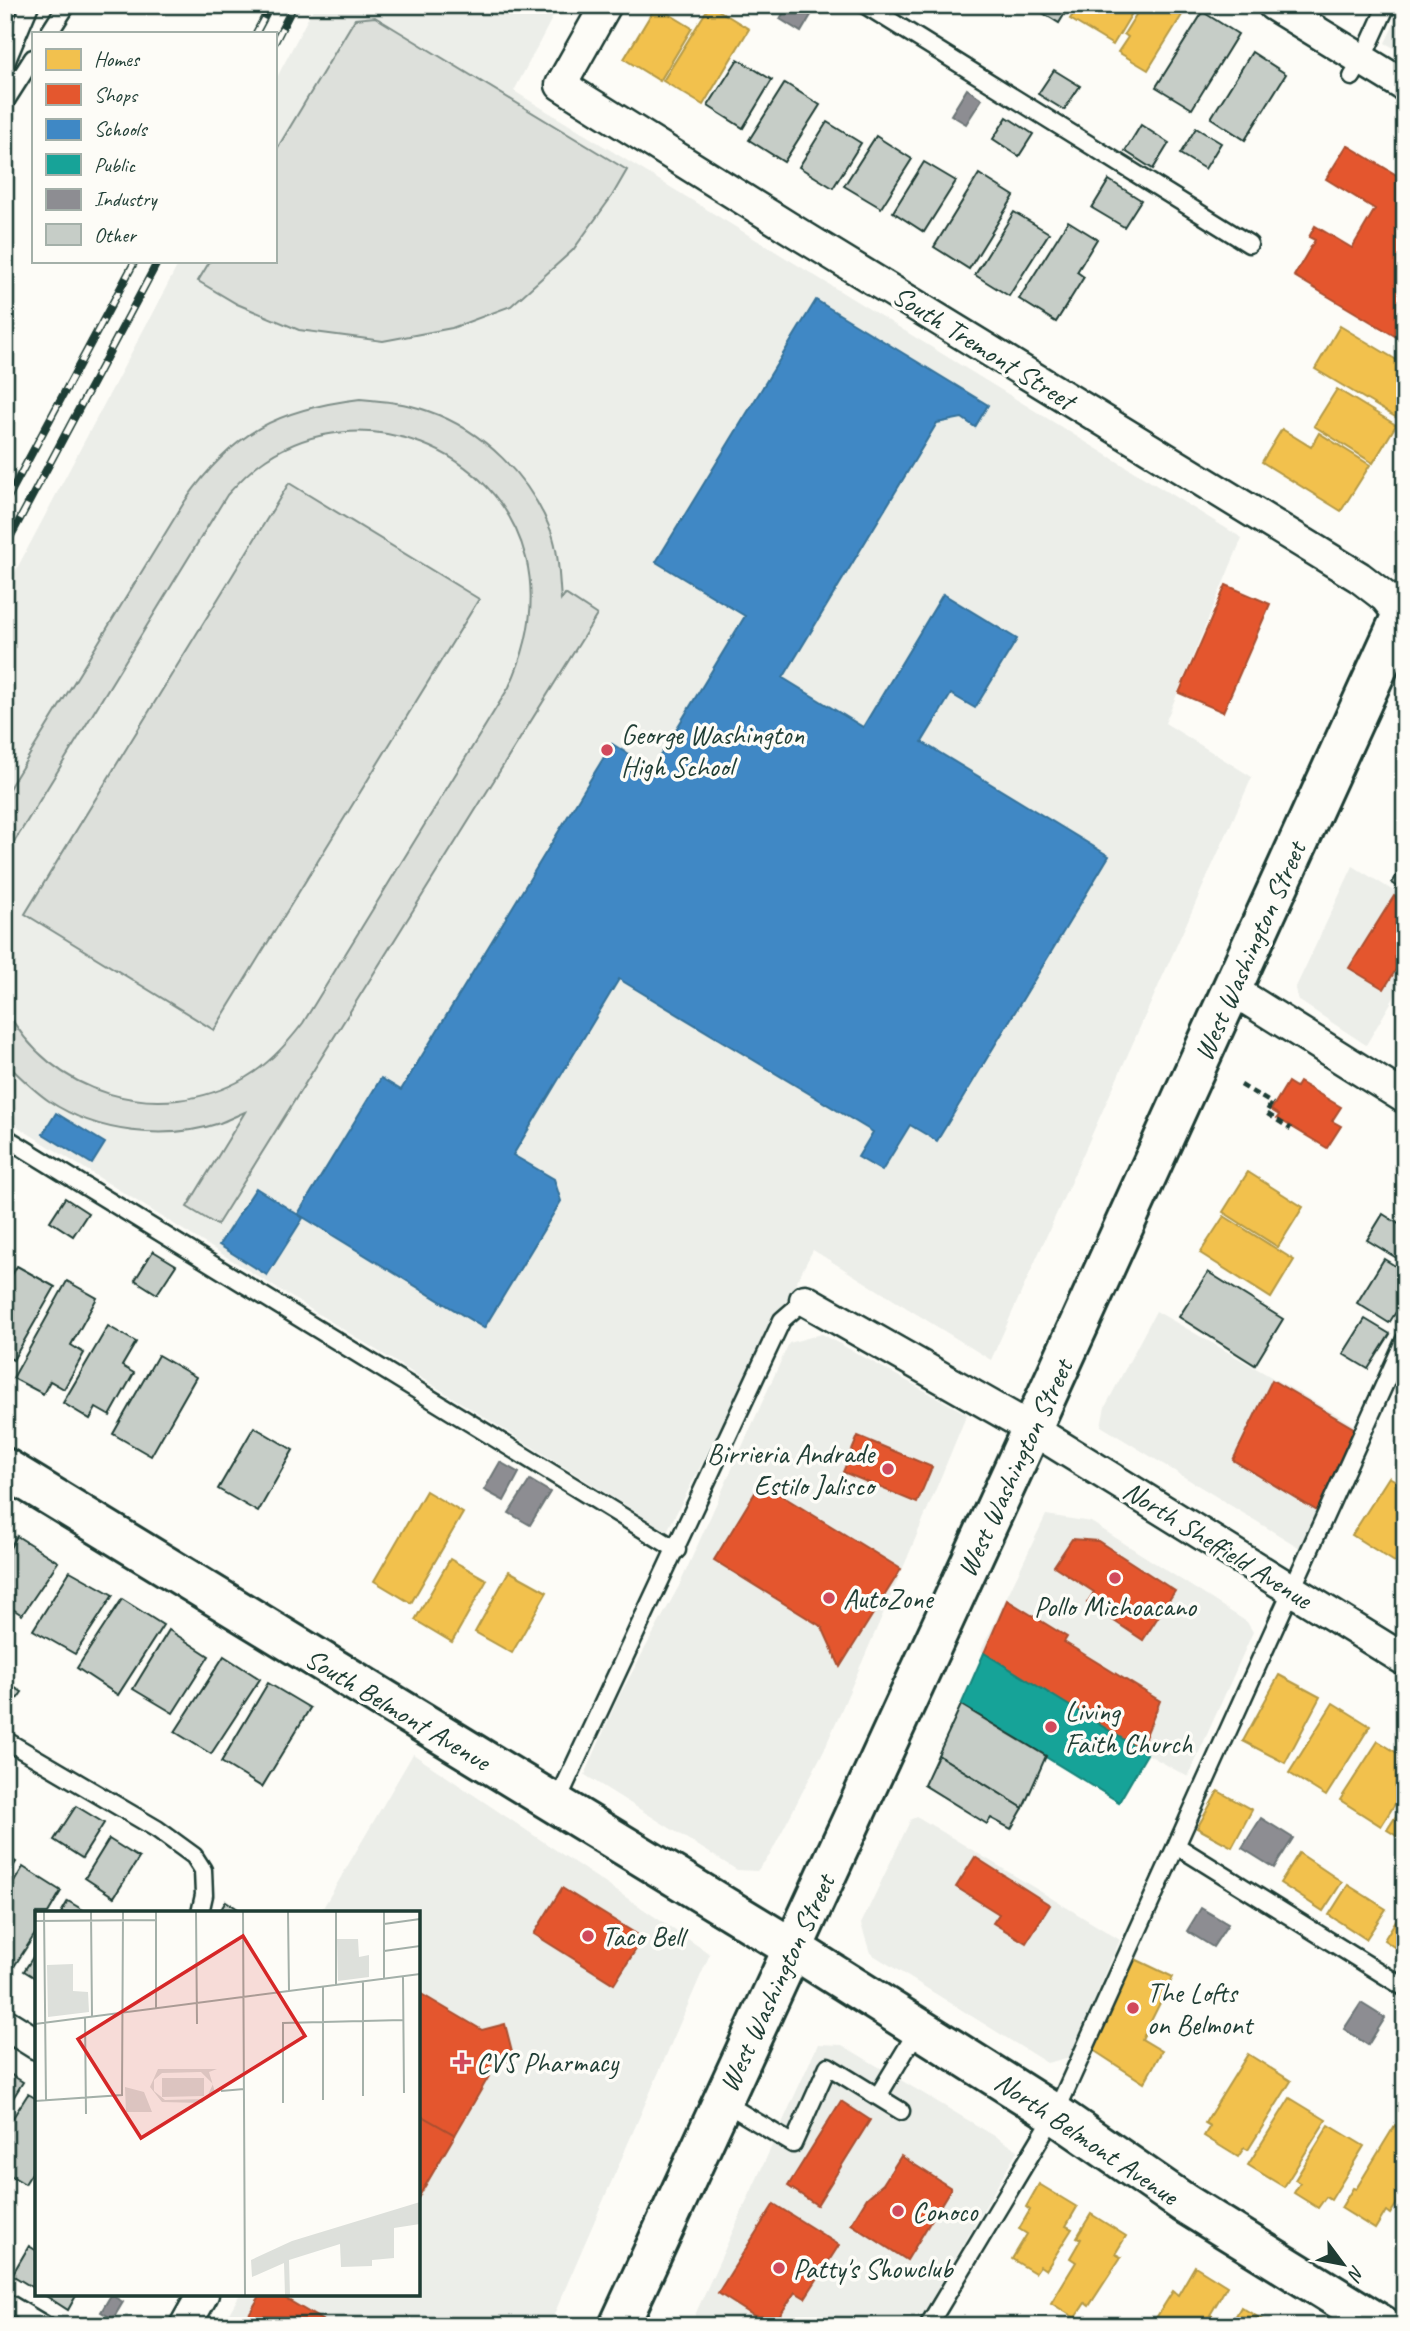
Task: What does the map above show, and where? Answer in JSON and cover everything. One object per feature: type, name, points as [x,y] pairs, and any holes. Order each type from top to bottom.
[{"type":"main road","name":"West Washington Street","points":[[619,2326],[1403,616]]},
{"type":"main road","name":"South Belmont Avenue","points":[[5,1468],[792,1948]]},
{"type":"main road","name":"North Belmont Avenue","points":[[792,1948],[1055,2114],[1184,2203],[1383,2326]]},
{"type":"street","name":"South Tremont Street","points":[[606,5],[561,85],[1359,577],[1385,597],[1403,616]]},
{"type":"street","points":[[1273,5],[1357,68],[1405,86]]},
{"type":"street","points":[[1231,989],[1405,1098]]},
{"type":"street","name":"North Sheffield Avenue","points":[[805,1300],[1032,1429],[1405,1660]]},
{"type":"street","points":[[5,2024],[35,2043]]},
{"type":"street","points":[[185,2326],[202,2296]]},
{"type":"lane","points":[[5,65],[30,5]]},
{"type":"lane","points":[[50,32],[67,5]]},
{"type":"lane","points":[[865,5],[1249,244]]},
{"type":"lane","points":[[1357,68],[1387,5]]},
{"type":"lane","points":[[5,102],[32,60]]},
{"type":"lane","points":[[5,1137],[677,1550]]},
{"type":"lane","points":[[556,1805],[782,1320],[805,1300]]},
{"type":"lane","points":[[928,2326],[1055,2114],[1405,1339]]},
{"type":"lane","points":[[5,1740],[157,1829],[194,1856],[202,1870],[204,1895],[200,1911]]},
{"type":"lane","points":[[1177,1846],[1405,1987]]},
{"type":"lane","points":[[878,2096],[919,2028]]},
{"type":"lane","points":[[722,2101],[793,2144],[828,2066],[901,2111]]},
{"type":"lane","points":[[5,2301],[47,2326]]},
{"type":"path","points":[[1241,1085],[1272,1104],[1266,1113],[1291,1129]]},
{"type":"shaded area","name":"George Washington High School","points":[[315,5],[559,5],[514,91],[1242,538],[1165,723],[1252,777],[991,1360],[813,1250],[667,1531],[5,1119],[5,591],[179,262],[276,262],[276,79]]},
{"type":"shaded area","points":[[1405,5],[1405,54],[1385,43]]},
{"type":"shaded area","points":[[375,17],[627,170],[612,196],[573,250],[511,306],[452,328],[383,341],[299,330],[237,304],[198,281],[209,262],[276,262],[276,150],[355,19]]},
{"type":"shaded area","points":[[360,399],[403,404],[428,411],[448,419],[486,443],[517,474],[542,511],[554,539],[561,600],[565,594],[597,615],[217,1225],[187,1207],[245,1112],[199,1129],[155,1132],[110,1127],[68,1112],[37,1092],[5,1062],[5,1007],[24,1037],[49,1062],[78,1081],[110,1094],[143,1100],[178,1100],[212,1093],[245,1078],[277,1054],[303,1023],[516,672],[529,624],[531,591],[526,558],[511,519],[487,487],[456,461],[421,443],[383,433],[343,432],[303,441],[266,459],[227,495],[5,857],[5,795],[185,501],[203,477],[240,441],[281,417],[331,403]]},
{"type":"shaded area","points":[[289,483],[479,599],[214,1030],[25,914]]},
{"type":"shaded area","points":[[1353,866],[1405,898],[1405,979],[1366,1045],[1298,1000],[1295,989]]},
{"type":"shaded area","points":[[1156,1311],[1360,1428],[1305,1551],[1101,1426],[1105,1407]]},
{"type":"shaded area","points":[[822,1334],[967,1414],[824,1750],[770,1855],[757,1871],[737,1870],[585,1775],[617,1700],[679,1586],[789,1343]]},
{"type":"shaded area","points":[[1046,1515],[1091,1522],[1247,1622],[1253,1632],[1188,1777],[981,1651]]},
{"type":"shaded area","points":[[413,1754],[710,1954],[549,2326],[222,2326],[239,2296],[420,2296],[420,1911],[321,1911]]},
{"type":"shaded area","points":[[918,1817],[1120,1940],[1070,2057],[1047,2063],[870,1953],[861,1924],[911,1819]]},
{"type":"shaded area","points":[[818,2044],[842,2045],[1018,2150],[916,2326],[690,2326]]},
{"type":"building: Homes","points":[[710,5],[749,29],[703,105],[663,81]]},
{"type":"building: Homes","points":[[1079,5],[1137,5],[1113,45],[1070,19]]},
{"type":"building: Homes","points":[[1142,5],[1187,7],[1148,70],[1118,52],[1128,37],[1124,34]]},
{"type":"building: Homes","points":[[656,6],[692,28],[660,81],[624,59]]},
{"type":"building: Homes","points":[[1340,326],[1405,365],[1405,405],[1397,418],[1315,369]]},
{"type":"building: Homes","points":[[1337,389],[1396,425],[1373,463],[1314,426]]},
{"type":"building: Homes","points":[[1282,429],[1311,447],[1319,433],[1370,465],[1341,511],[1262,462]]},
{"type":"building: Homes","points":[[1248,1172],[1303,1207],[1278,1247],[1223,1212]]},
{"type":"building: Homes","points":[[1224,1216],[1294,1260],[1271,1298],[1200,1253]]},
{"type":"building: Homes","points":[[1389,1477],[1405,1486],[1405,1560],[1401,1566],[1352,1535]]},
{"type":"building: Homes","points":[[426,1491],[463,1513],[411,1603],[374,1581]]},
{"type":"building: Homes","points":[[450,1559],[487,1580],[452,1642],[415,1620]]},
{"type":"building: Homes","points":[[509,1571],[547,1592],[512,1653],[475,1632]]},
{"type":"building: Homes","points":[[1279,1675],[1320,1697],[1285,1763],[1243,1741]]},
{"type":"building: Homes","points":[[1333,1703],[1370,1726],[1326,1796],[1289,1773]]},
{"type":"building: Homes","points":[[1378,1741],[1405,1758],[1405,1788],[1381,1826],[1340,1800]]},
{"type":"building: Homes","points":[[1218,1791],[1252,1810],[1232,1847],[1197,1828]]},
{"type":"building: Homes","points":[[1405,1802],[1405,1841],[1387,1830]]},
{"type":"building: Homes","points":[[1299,1853],[1342,1882],[1323,1911],[1280,1883]]},
{"type":"building: Homes","points":[[1348,1885],[1386,1909],[1366,1939],[1329,1915]]},
{"type":"building: Homes","points":[[1403,1909],[1405,1946],[1401,1952],[1384,1940]]},
{"type":"building: Homes","name":"The Lofts on Belmont","points":[[1133,1958],[1173,1977],[1142,2039],[1162,2051],[1144,2083],[1090,2048]]},
{"type":"building: Homes","points":[[1248,2054],[1291,2081],[1248,2150],[1244,2148],[1238,2157],[1204,2136],[1210,2126],[1205,2123]]},
{"type":"building: Homes","points":[[1290,2098],[1326,2120],[1284,2187],[1248,2165]]},
{"type":"building: Homes","points":[[1329,2125],[1364,2146],[1331,2200],[1326,2197],[1318,2208],[1294,2193],[1300,2183],[1295,2180]]},
{"type":"building: Homes","points":[[1395,2125],[1405,2131],[1405,2191],[1390,2214],[1386,2211],[1375,2229],[1341,2208],[1353,2188],[1356,2189]]},
{"type":"building: Homes","points":[[1039,2184],[1077,2207],[1066,2226],[1072,2229],[1046,2270],[1040,2266],[1035,2273],[1012,2259],[1027,2234],[1019,2229],[1030,2210],[1026,2207]]},
{"type":"building: Homes","points":[[1091,2214],[1126,2236],[1115,2254],[1121,2257],[1089,2306],[1085,2303],[1075,2318],[1051,2303],[1076,2262],[1070,2258],[1081,2239],[1077,2237]]},
{"type":"building: Homes","points":[[1195,2266],[1227,2286],[1210,2315],[1216,2318],[1211,2326],[1151,2326],[1173,2291],[1178,2295]]},
{"type":"building: Homes","points":[[1241,2307],[1269,2324],[1268,2326],[1230,2326]]},
{"type":"building: Shops","points":[[1347,145],[1398,176],[1396,180],[1405,186],[1405,342],[1294,276],[1315,240],[1309,237],[1315,226],[1352,248],[1375,209],[1326,179]]},
{"type":"building: Shops","points":[[1226,585],[1270,604],[1223,712],[1179,693]]},
{"type":"building: Shops","points":[[1394,896],[1405,902],[1405,955],[1384,989],[1349,968]]},
{"type":"building: Shops","points":[[1288,1082],[1296,1087],[1299,1082],[1341,1107],[1332,1121],[1341,1126],[1327,1148],[1277,1118],[1279,1115],[1271,1110]]},
{"type":"building: Shops","points":[[1272,1380],[1355,1429],[1319,1512],[1233,1460]]},
{"type":"building: Shops","name":"Birrieria Andrade Estilo Jalisco","points":[[858,1436],[932,1467],[917,1503],[843,1472]]},
{"type":"building: Shops","name":"AutoZone","points":[[761,1483],[901,1569],[840,1667],[822,1627],[714,1560]]},
{"type":"building: Shops","name":"Pollo Michoacano","points":[[1072,1539],[1098,1541],[1175,1591],[1143,1640],[1087,1603],[1094,1592],[1054,1566]]},
{"type":"building: Shops","points":[[1007,1600],[1067,1637],[1064,1642],[1160,1701],[1140,1750],[984,1653]]},
{"type":"building: Shops","points":[[975,1857],[1050,1905],[1026,1943],[993,1923],[999,1914],[956,1887]]},
{"type":"building: Shops","name":"Taco Bell","points":[[562,1888],[643,1938],[614,1984],[534,1934]]},
{"type":"building: Shops","name":"CVS Pharmacy","points":[[420,1993],[482,2030],[505,2024],[514,2059],[496,2064],[455,2135],[420,2115]]},
{"type":"building: Shops","points":[[841,2101],[870,2120],[817,2205],[788,2186]]},
{"type":"building: Shops","points":[[420,2115],[455,2135],[420,2195]]},
{"type":"building: Shops","name":"Conoco","points":[[901,2156],[951,2188],[907,2260],[851,2224],[867,2198],[883,2184]]},
{"type":"building: Shops","name":"Patty's Showclub","points":[[774,2204],[839,2245],[805,2298],[795,2292],[773,2326],[770,2326],[718,2293]]},
{"type":"building: Shops","points":[[260,2296],[281,2296],[332,2326],[242,2326]]},
{"type":"building: Schools","name":"George Washington High School","points":[[816,300],[988,405],[975,427],[962,418],[937,423],[783,678],[863,727],[943,594],[1017,639],[975,708],[951,694],[922,742],[1109,856],[937,1141],[910,1125],[882,1171],[858,1157],[873,1132],[619,979],[513,1155],[554,1179],[561,1201],[484,1328],[298,1214],[381,1078],[401,1090],[612,744],[652,769],[745,616],[656,562]]},
{"type":"building: Schools","points":[[56,1113],[105,1143],[92,1164],[43,1134]]},
{"type":"building: Schools","points":[[256,1188],[303,1218],[267,1275],[219,1245]]},
{"type":"building: Public","name":"Living Faith Church","points":[[984,1653],[1147,1754],[1119,1802],[961,1705]]},
{"type":"building: Industry","points":[[788,5],[817,5],[801,32],[780,19]]},
{"type":"building: Industry","points":[[967,89],[982,99],[966,124],[951,115]]},
{"type":"building: Industry","points":[[500,1462],[519,1473],[504,1501],[484,1490]]},
{"type":"building: Industry","points":[[530,1480],[550,1492],[530,1525],[509,1513]]},
{"type":"building: Industry","points":[[1261,1818],[1293,1838],[1274,1868],[1242,1848]]},
{"type":"building: Industry","points":[[1201,1908],[1228,1924],[1213,1947],[1187,1931]]},
{"type":"building: Industry","points":[[1361,2003],[1385,2018],[1368,2045],[1344,2029]]},
{"type":"building: Industry","points":[[110,2296],[123,2302],[113,2319],[101,2312]]},
{"type":"building: Other","points":[[1030,5],[1070,5],[1059,23]]},
{"type":"building: Other","points":[[1203,12],[1238,34],[1192,109],[1156,87]]},
{"type":"building: Other","points":[[1252,52],[1286,74],[1245,140],[1211,118]]},
{"type":"building: Other","points":[[738,59],[772,80],[743,128],[708,106]]},
{"type":"building: Other","points":[[1054,70],[1080,86],[1064,110],[1038,94]]},
{"type":"building: Other","points":[[785,83],[820,105],[784,162],[749,140]]},
{"type":"building: Other","points":[[1007,117],[1033,134],[1019,156],[993,139]]},
{"type":"building: Other","points":[[827,122],[861,143],[833,188],[799,167]]},
{"type":"building: Other","points":[[1141,125],[1169,143],[1153,169],[1125,151]]},
{"type":"building: Other","points":[[1196,128],[1221,143],[1205,169],[1180,154]]},
{"type":"building: Other","points":[[876,136],[912,159],[881,208],[844,186]]},
{"type":"building: Other","points":[[924,162],[956,181],[924,232],[893,212]]},
{"type":"building: Other","points":[[979,174],[1014,196],[969,269],[934,247]]},
{"type":"building: Other","points":[[1109,180],[1141,200],[1124,227],[1092,208]]},
{"type":"building: Other","points":[[1014,212],[1049,233],[1009,296],[975,275]]},
{"type":"building: Other","points":[[1068,221],[1097,239],[1077,272],[1084,277],[1056,322],[1019,299]]},
{"type":"building: Other","points":[[1405,863],[1405,891],[1392,883]]},
{"type":"building: Other","points":[[65,1198],[88,1213],[73,1236],[50,1221]]},
{"type":"building: Other","points":[[1383,1214],[1405,1228],[1405,1263],[1367,1240]]},
{"type":"building: Other","points":[[153,1251],[176,1265],[157,1294],[135,1280]]},
{"type":"building: Other","points":[[1384,1259],[1405,1272],[1405,1298],[1389,1323],[1357,1303]]},
{"type":"building: Other","points":[[17,1266],[55,1287],[13,1360],[5,1355],[5,1287]]},
{"type":"building: Other","points":[[1208,1272],[1283,1319],[1255,1365],[1179,1317]]},
{"type":"building: Other","points":[[67,1281],[97,1298],[71,1345],[84,1353],[64,1389],[50,1381],[43,1394],[13,1378]]},
{"type":"building: Other","points":[[1365,1319],[1390,1334],[1368,1369],[1343,1354]]},
{"type":"building: Other","points":[[108,1326],[136,1342],[122,1366],[134,1373],[110,1416],[96,1408],[90,1419],[63,1403]]},
{"type":"building: Other","points":[[158,1355],[196,1377],[151,1456],[113,1434]]},
{"type":"building: Other","points":[[254,1427],[293,1450],[258,1512],[218,1489]]},
{"type":"building: Other","points":[[17,1536],[58,1562],[22,1615],[5,1604],[5,1556]]},
{"type":"building: Other","points":[[70,1571],[113,1595],[75,1654],[33,1630]]},
{"type":"building: Other","points":[[122,1599],[163,1625],[118,1695],[77,1668]]},
{"type":"building: Other","points":[[169,1630],[209,1656],[173,1713],[133,1689]]},
{"type":"building: Other","points":[[224,1656],[260,1679],[211,1754],[175,1732]]},
{"type":"building: Other","points":[[5,1682],[22,1692],[5,1716]]},
{"type":"building: Other","points":[[268,1683],[310,1708],[262,1787],[221,1762]]},
{"type":"building: Other","points":[[961,1705],[1046,1756],[1023,1808],[938,1755]]},
{"type":"building: Other","points":[[938,1755],[1023,1808],[1011,1829],[991,1818],[987,1824],[924,1785]]},
{"type":"building: Other","points":[[76,1806],[104,1823],[82,1858],[54,1840]]},
{"type":"building: Other","points":[[109,1839],[139,1858],[114,1897],[85,1878]]},
{"type":"building: Other","points":[[5,1855],[16,1862],[5,1879]]},
{"type":"building: Other","points":[[23,1867],[61,1891],[49,1911],[35,1911],[35,1934],[15,1965],[5,1959],[5,1897]]},
{"type":"building: Other","points":[[68,1901],[85,1911],[62,1911]]},
{"type":"building: Other","points":[[226,1901],[241,1911],[220,1911]]},
{"type":"building: Other","points":[[35,1954],[35,1978],[24,1971]]},
{"type":"building: Other","points":[[5,2071],[23,2082],[5,2111]]},
{"type":"building: Other","points":[[28,2094],[35,2098],[35,2168],[25,2184],[5,2172],[5,2130]]},
{"type":"building: Other","points":[[29,2246],[35,2250],[35,2289],[12,2275]]},
{"type":"building: Other","points":[[46,2296],[76,2296],[68,2310]]},
{"type":"railway","points":[[257,32],[271,5]]},
{"type":"railway","points":[[276,40],[294,5]]},
{"type":"railway","points":[[5,503],[134,262]]},
{"type":"railway","points":[[5,547],[157,262]]},
{"type":"place","name":"George Washington High School","points":[[607,750]]},
{"type":"place","name":"Birrieria Andrade Estilo Jalisco","points":[[888,1469]]},
{"type":"place","name":"Pollo Michoacano","points":[[1115,1578]]},
{"type":"place","name":"AutoZone","points":[[829,1598]]},
{"type":"place","name":"Living Faith Church","points":[[1051,1727]]},
{"type":"place","name":"Taco Bell","points":[[588,1936]]},
{"type":"place","name":"The Lofts on Belmont","points":[[1133,2008]]},
{"type":"place","name":"CVS Pharmacy","points":[[462,2062]]},
{"type":"place","name":"Conoco","points":[[898,2211]]},
{"type":"place","name":"Patty's Showclub","points":[[779,2268]]}]
